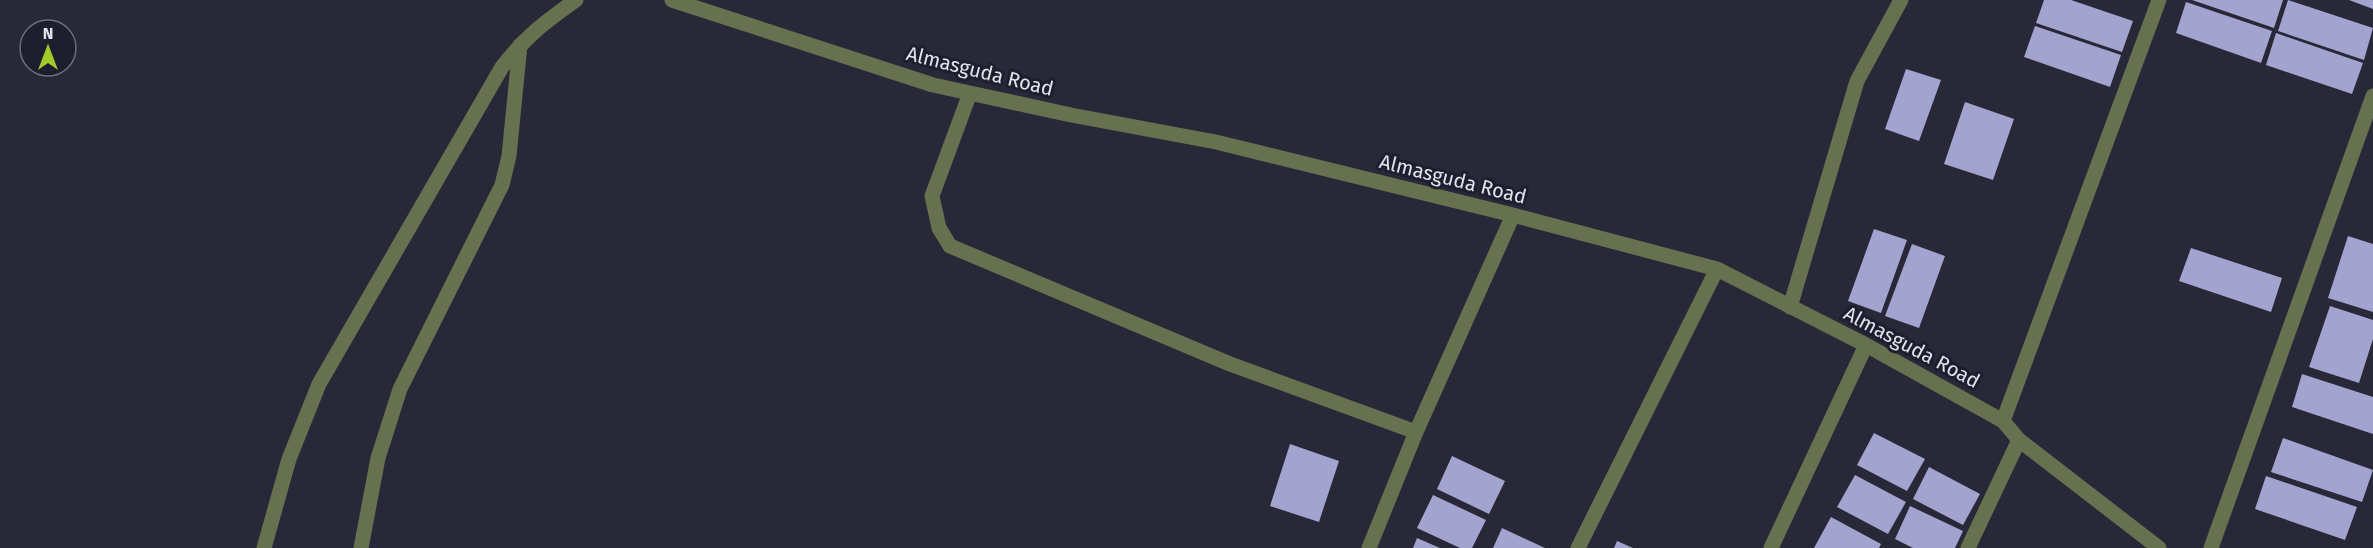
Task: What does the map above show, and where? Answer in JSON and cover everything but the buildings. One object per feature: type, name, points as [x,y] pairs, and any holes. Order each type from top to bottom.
[{"type":"street","points":[[264,548],[289,459],[319,384],[502,67],[520,44],[540,25],[576,0]]},
{"type":"street","name":"Almasguda Road","points":[[672,0],[933,86],[1216,142],[1513,215],[1717,269],[1866,345],[2003,421],[2019,440],[2159,548]]},
{"type":"street","points":[[1790,307],[1857,81],[1901,0]]},
{"type":"street","points":[[2003,421],[2159,0]]},
{"type":"street","points":[[361,548],[378,458],[400,389],[502,185],[509,156],[520,44]]},
{"type":"street","points":[[970,93],[932,196],[939,228],[950,246],[1230,364],[1416,432]]},
{"type":"street","points":[[2211,548],[2373,96]]},
{"type":"street","points":[[1369,548],[1416,432],[1513,215]]},
{"type":"street","points":[[1578,548],[1717,269]]},
{"type":"street","points":[[1771,548],[1866,345]]},
{"type":"street","points":[[1968,548],[2019,440]]}]
